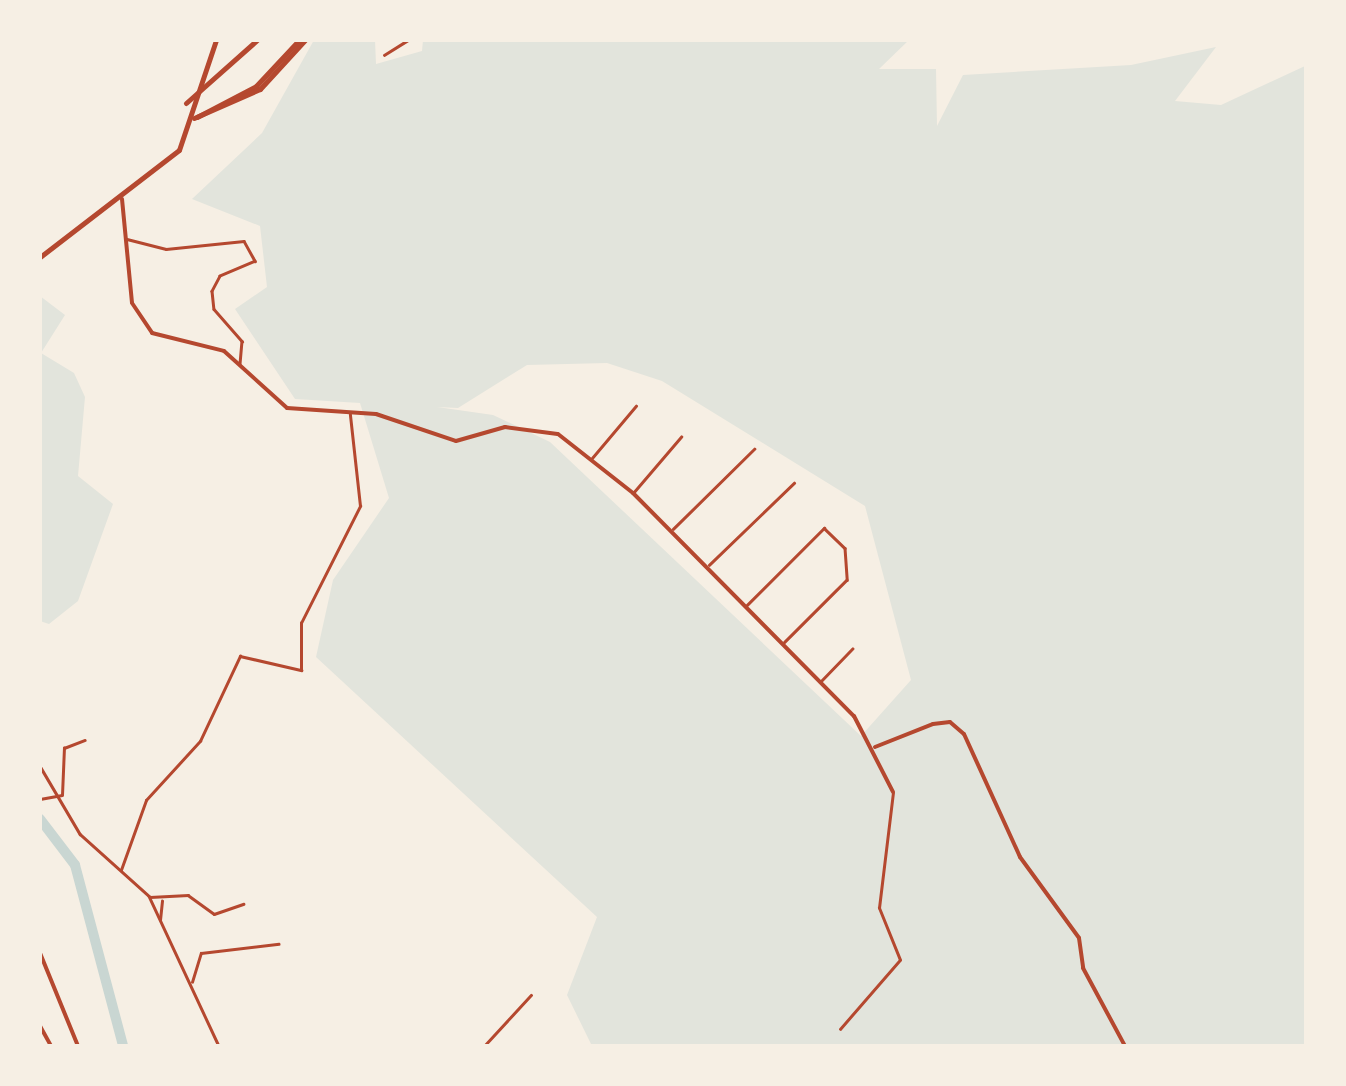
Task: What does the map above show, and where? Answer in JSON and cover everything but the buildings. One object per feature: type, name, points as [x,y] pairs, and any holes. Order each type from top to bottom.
[{"type":"highway","points":[[40,257],[166,166],[194,118],[216,40]]},
{"type":"highway","points":[[194,118],[260,89],[302,40]]},
{"type":"highway","points":[[186,103],[243,58],[256,41]]},
{"type":"street","points":[[384,56],[408,40]]},
{"type":"street","points":[[122,199],[136,316],[152,333],[224,351],[287,408],[349,412],[456,441],[539,428],[591,459],[633,493],[820,682],[876,748],[893,792],[878,908],[900,960],[840,1029]]},
{"type":"street","points":[[126,239],[166,249],[244,240],[255,261],[214,280],[212,291],[214,309],[242,341],[240,367]]},
{"type":"street","points":[[591,459],[636,406]]},
{"type":"street","points":[[121,870],[146,800],[200,741],[240,656],[302,670],[302,623],[360,506],[349,412]]},
{"type":"street","points":[[633,493],[681,437]]},
{"type":"street","points":[[672,530],[754,449]]},
{"type":"street","points":[[708,566],[794,483]]},
{"type":"street","points":[[747,605],[824,528],[845,548],[847,580],[784,643]]},
{"type":"street","points":[[820,682],[852,649]]},
{"type":"street","points":[[876,748],[933,724],[950,722],[964,734],[1020,856],[1079,938],[1083,968],[1125,1046]]},
{"type":"street","points":[[56,795],[64,748],[85,740]]},
{"type":"street","points":[[40,766],[80,834],[149,896],[219,1046]]},
{"type":"street","points":[[40,799],[56,795]]},
{"type":"street","points":[[149,896],[162,900],[188,895],[221,915],[243,904]]},
{"type":"street","points":[[160,920],[162,900]]},
{"type":"street","points":[[190,983],[202,953],[278,944]]},
{"type":"street","points":[[40,953],[78,1046]]},
{"type":"street","points":[[484,1046],[531,996]]},
{"type":"street","points":[[40,1026],[51,1046]]},
{"type":"shaded area","points":[[314,40],[375,40],[376,64],[422,51],[423,40],[909,40],[879,69],[936,69],[937,126],[963,75],[1131,65],[1216,47],[1175,101],[1221,105],[1305,66],[1306,40],[1306,1046],[592,1046],[567,995],[597,917],[316,657],[333,580],[389,498],[360,403],[295,399],[235,309],[267,287],[260,226],[192,199],[262,133]],"holes":[[[607,363],[662,381],[865,506],[911,680],[861,736],[550,442],[493,415],[437,407],[458,408],[527,365]]]},
{"type":"shaded area","points":[[40,296],[65,315],[41,353],[74,373],[85,397],[78,476],[113,504],[78,601],[49,624],[40,621]]},
{"type":"waterway","points":[[40,819],[75,865],[123,1046]]}]
